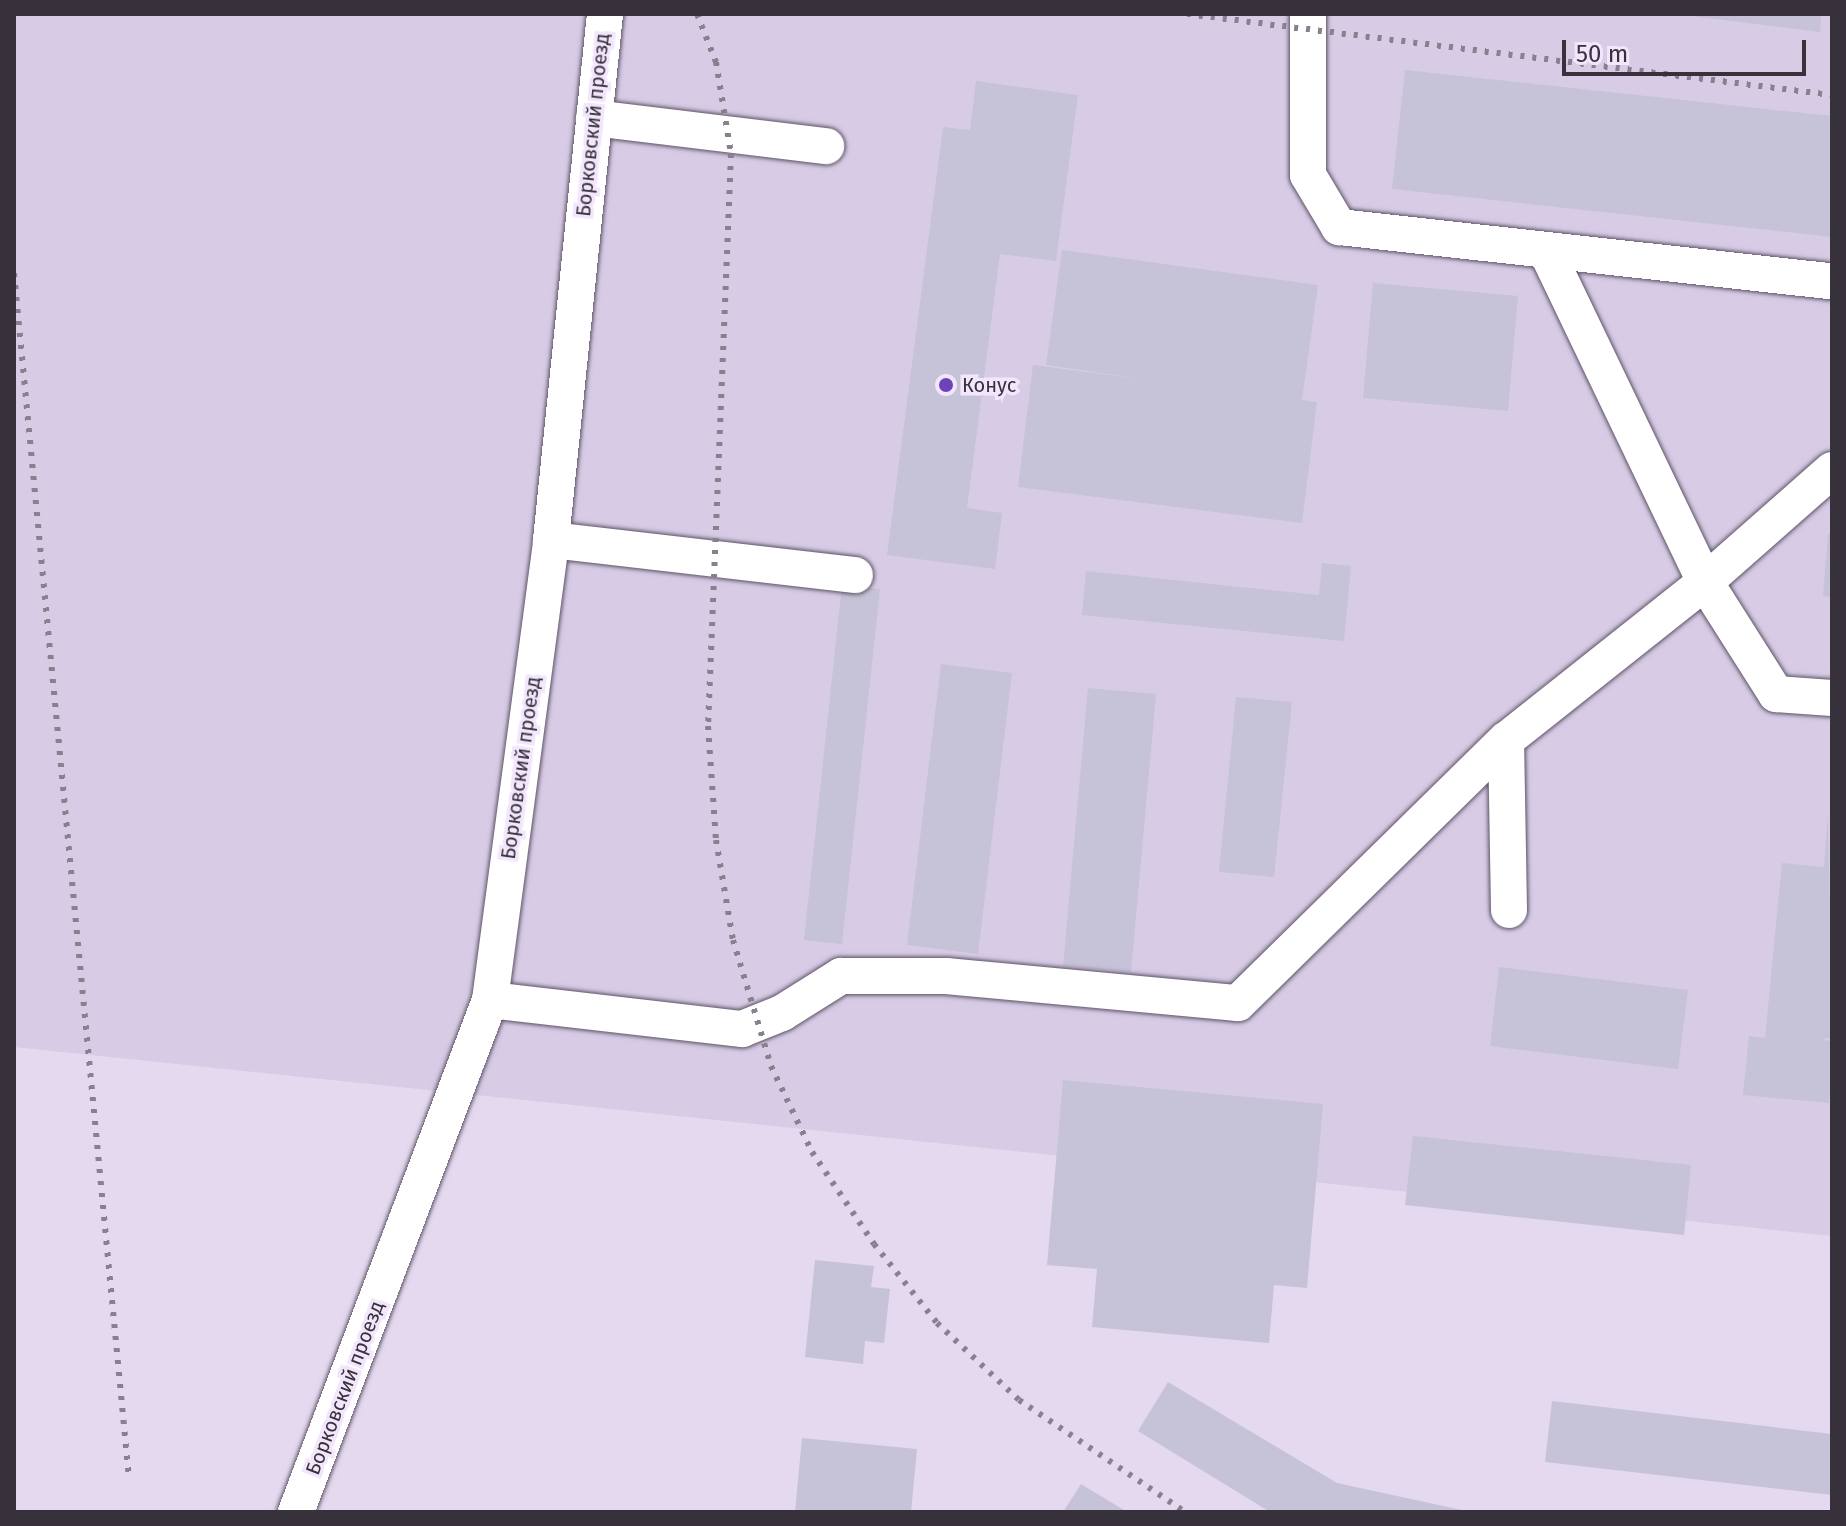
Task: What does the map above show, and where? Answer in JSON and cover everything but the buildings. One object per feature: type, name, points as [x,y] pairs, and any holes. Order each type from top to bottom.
[{"type":"street","name":"Борковский проезд","points":[[304,1505],[490,1000],[551,540],[605,14]]},
{"type":"street","points":[[1308,14],[1308,175],[1339,227],[1832,281]]},
{"type":"street","points":[[594,118],[826,146]]},
{"type":"street","points":[[1546,250],[1705,582],[1776,694],[1832,698]]},
{"type":"street","points":[[490,1000],[742,1029],[782,1013],[841,976],[946,976],[1238,1003],[1506,740],[1705,582],[1832,470]]},
{"type":"street","points":[[551,540],[855,575]]},
{"type":"street","points":[[1506,740],[1509,910]]},
{"type":"shaded area","points":[[14,14],[1832,14],[1832,1236],[14,1047]]},
{"type":"railway","points":[[697,14],[716,62],[731,154],[708,726],[716,840],[733,940],[771,1066],[812,1152],[874,1244],[937,1323],[1019,1400],[1185,1512]]},
{"type":"railway","points":[[1187,14],[1832,95]]},
{"type":"railway","points":[[14,273],[129,1479]]},
{"type":"place","name":"Конус","points":[[946,385]]}]
